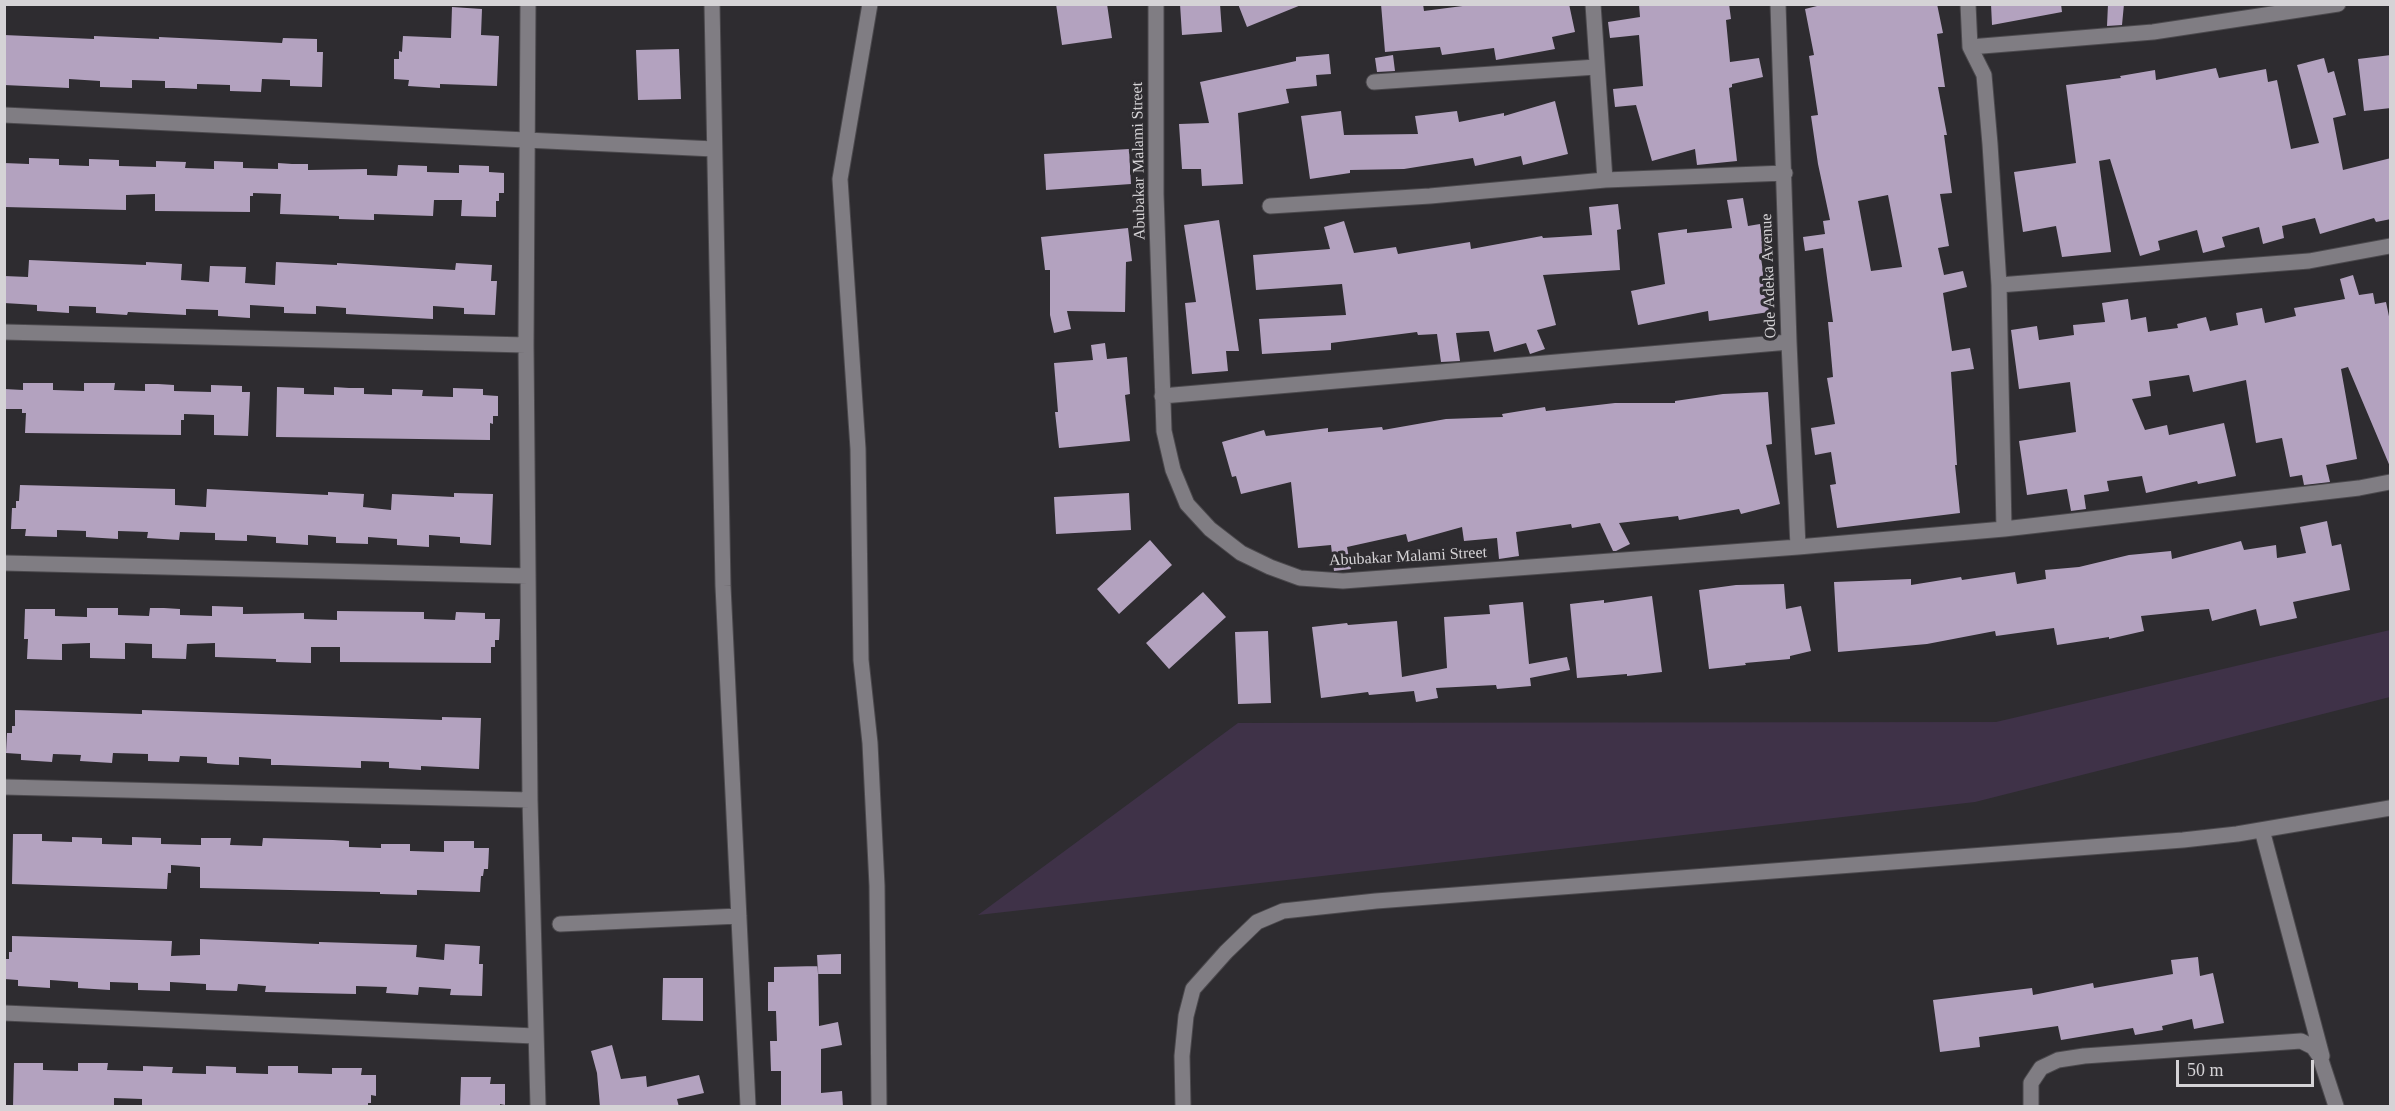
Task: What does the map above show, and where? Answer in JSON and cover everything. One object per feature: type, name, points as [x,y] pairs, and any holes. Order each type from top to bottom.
[{"type":"street","points":[[528,4],[525,345],[530,800],[538,1107]]},
{"type":"street","points":[[712,4],[723,586],[748,1107]]},
{"type":"street","points":[[870,4],[840,179],[858,449],[861,660],[870,743],[878,886],[879,1107]]},
{"type":"street","name":"Abubakar Malami Street","points":[[1156,4],[1156,194],[1164,431],[1173,470],[1187,504],[1210,529],[1241,553],[1270,567],[1300,578],[1343,581],[1798,547],[2004,529],[2391,482]]},
{"type":"street","points":[[1593,4],[1605,180]]},
{"type":"street","name":"Ode Adeka Avenue","points":[[1778,4],[1798,547]]},
{"type":"street","points":[[1968,4],[1970,47],[1984,75],[1999,285],[2004,529]]},
{"type":"street","points":[[1970,47],[2152,32],[2338,4]]},
{"type":"street","points":[[1374,82],[1596,67]]},
{"type":"street","points":[[4,115],[714,149]]},
{"type":"street","points":[[1270,206],[1430,196],[1605,180],[1785,173]]},
{"type":"street","points":[[1999,285],[2309,261],[2391,246]]},
{"type":"street","points":[[4,332],[525,345]]},
{"type":"street","points":[[1162,396],[1789,342]]},
{"type":"street","points":[[4,563],[528,576]]},
{"type":"street","points":[[4,787],[530,800]]},
{"type":"street","points":[[1183,1107],[1183,1046],[1186,1016],[1193,989],[1257,922],[1283,911],[1376,901],[2183,840],[2262,830],[2391,808]]},
{"type":"street","points":[[2262,830],[2336,1107]]},
{"type":"street","points":[[560,924],[739,916]]},
{"type":"street","points":[[4,1013],[535,1036]]},
{"type":"street","points":[[2031,1107],[2031,1083],[2041,1068],[2058,1060],[2084,1056],[2301,1041],[2313,1047],[2325,1068]]},
{"type":"shaded area","points":[[2390,630],[2390,697],[1975,802],[978,915],[1238,723],[1996,722]]},
{"type":"building","points":[[1056,4],[1107,4],[1112,38],[1062,45]]},
{"type":"building","points":[[1180,4],[1220,4],[1222,32],[1182,35]]},
{"type":"building","points":[[1238,4],[1300,4],[1301,5],[1247,27]]},
{"type":"building","points":[[1381,4],[1423,4],[1424,11],[1478,4],[1569,4],[1575,32],[1552,37],[1555,49],[1496,60],[1494,48],[1442,55],[1440,47],[1385,52]]},
{"type":"building","points":[[1639,4],[1729,4],[1731,19],[1726,20],[1730,62],[1759,58],[1763,77],[1732,84],[1729,88],[1737,161],[1697,165],[1695,149],[1652,161],[1636,105],[1615,107],[1613,89],[1643,86],[1639,35],[1610,38],[1608,22],[1640,17]]},
{"type":"building","points":[[1825,4],[1937,4],[1943,33],[1937,34],[1945,87],[1938,87],[1947,135],[1944,135],[1952,193],[1940,194],[1949,246],[1938,248],[1944,275],[1963,271],[1967,287],[1943,293],[1952,351],[1970,348],[1974,369],[1951,372],[1957,465],[1955,465],[1960,513],[1837,528],[1830,485],[1836,484],[1831,452],[1815,455],[1811,428],[1835,424],[1827,378],[1833,377],[1828,322],[1833,322],[1823,248],[1805,251],[1803,237],[1825,234],[1823,221],[1830,220],[1811,116],[1818,115],[1809,56],[1814,55],[1805,9]],"holes":[[[1888,195],[1902,267],[1871,271],[1858,201]]]},
{"type":"building","points":[[1991,4],[2061,4],[2062,12],[1992,25]]},
{"type":"building","points":[[2108,4],[2124,4],[2122,25],[2107,26]]},
{"type":"building","points":[[452,7],[482,9],[481,35],[499,36],[497,86],[440,84],[440,88],[408,86],[409,80],[394,79],[394,59],[399,59],[399,51],[402,52],[403,36],[451,38]]},
{"type":"building","points":[[4,35],[94,39],[94,36],[159,39],[159,37],[282,43],[283,38],[317,39],[317,52],[323,52],[322,87],[290,86],[290,80],[262,79],[261,92],[230,91],[230,85],[197,84],[197,89],[165,88],[165,81],[132,80],[132,88],[100,87],[100,81],[69,79],[69,88],[4,85]]},
{"type":"building","points":[[679,49],[681,99],[638,100],[636,50]]},
{"type":"building","points":[[1329,54],[1331,74],[1316,75],[1317,86],[1286,89],[1289,103],[1238,113],[1243,184],[1202,186],[1201,169],[1182,169],[1179,124],[1209,123],[1200,82],[1296,61],[1296,57]]},
{"type":"building","points":[[1393,55],[1395,71],[1377,72],[1375,58]]},
{"type":"building","points":[[2391,55],[2391,108],[2364,111],[2358,59]]},
{"type":"building","points":[[2324,58],[2328,73],[2334,71],[2346,115],[2333,118],[2343,170],[2391,158],[2391,219],[2376,222],[2374,218],[2320,234],[2315,218],[2282,226],[2284,238],[2263,244],[2259,227],[2222,237],[2225,247],[2203,253],[2197,230],[2158,241],[2160,250],[2140,256],[2110,159],[2099,161],[2111,252],[2062,257],[2056,226],[2023,232],[2014,172],[2076,163],[2066,85],[2121,78],[2120,76],[2155,70],[2156,80],[2216,68],[2219,78],[2266,69],[2268,82],[2277,80],[2291,149],[2319,143],[2297,65]]},
{"type":"building","points":[[1555,101],[1568,154],[1523,165],[1521,156],[1475,166],[1473,158],[1404,169],[1350,170],[1350,173],[1310,179],[1301,116],[1341,111],[1344,135],[1418,134],[1415,116],[1457,111],[1459,122],[1504,113],[1504,116]]},
{"type":"building","points":[[1129,149],[1131,184],[1046,190],[1044,154]]},
{"type":"building","points":[[29,158],[59,159],[59,165],[89,166],[89,159],[119,160],[119,166],[156,167],[156,161],[186,162],[185,168],[214,169],[214,161],[243,162],[243,168],[278,169],[278,163],[308,164],[308,170],[367,169],[367,175],[397,176],[398,165],[427,166],[427,172],[459,173],[459,165],[489,166],[489,172],[504,173],[504,193],[499,193],[499,201],[496,201],[496,217],[461,216],[462,200],[434,200],[433,216],[374,214],[374,220],[280,214],[281,194],[253,193],[253,196],[250,196],[250,212],[155,211],[155,194],[126,195],[126,210],[4,207],[4,163],[29,164]]},
{"type":"building","points":[[1743,198],[1748,226],[1760,224],[1765,258],[1761,258],[1769,312],[1709,321],[1708,311],[1638,325],[1631,291],[1665,284],[1658,233],[1687,229],[1687,233],[1732,228],[1727,200]]},
{"type":"building","points":[[1618,204],[1621,229],[1617,230],[1620,270],[1543,275],[1556,325],[1537,330],[1545,349],[1530,354],[1526,343],[1494,352],[1489,331],[1456,333],[1460,361],[1441,362],[1437,334],[1418,335],[1417,332],[1331,343],[1331,350],[1262,354],[1259,319],[1346,315],[1342,284],[1256,290],[1253,255],[1330,249],[1324,227],[1344,221],[1354,253],[1396,247],[1398,254],[1470,242],[1471,249],[1542,236],[1543,238],[1592,235],[1589,207]]},
{"type":"building","points":[[1219,220],[1239,351],[1226,351],[1228,371],[1192,374],[1185,303],[1196,302],[1184,225]]},
{"type":"building","points":[[1128,228],[1132,261],[1126,262],[1125,312],[1067,311],[1071,329],[1054,333],[1050,315],[1050,270],[1045,270],[1041,237]]},
{"type":"building","points":[[29,260],[146,265],[146,262],[182,264],[181,280],[209,282],[210,266],[246,267],[245,283],[275,285],[276,262],[455,270],[456,263],[492,265],[491,281],[497,281],[495,315],[464,314],[464,308],[433,306],[433,319],[346,314],[346,308],[316,306],[316,314],[284,313],[284,307],[250,305],[250,318],[218,316],[218,310],[186,309],[186,315],[128,312],[127,315],[96,313],[96,307],[69,306],[69,313],[37,311],[37,305],[4,303],[4,276],[28,277]]},
{"type":"building","points":[[2353,275],[2359,295],[2373,293],[2375,304],[2386,302],[2391,326],[2391,469],[2348,367],[2341,369],[2357,459],[2326,465],[2330,482],[2304,485],[2302,475],[2290,477],[2282,438],[2256,443],[2246,380],[2193,392],[2189,375],[2149,381],[2151,396],[2132,399],[2145,430],[2167,425],[2169,435],[2224,423],[2236,476],[2198,484],[2197,481],[2146,493],[2142,476],[2107,481],[2109,491],[2084,495],[2086,509],[2071,511],[2067,489],[2027,495],[2019,441],[2076,432],[2070,382],[2019,389],[2011,330],[2037,326],[2039,340],[2074,335],[2073,325],[2105,322],[2102,303],[2128,299],[2131,320],[2146,317],[2148,332],[2178,328],[2177,324],[2206,317],[2210,331],[2238,325],[2236,313],[2262,308],[2265,323],[2296,316],[2294,308],[2345,299],[2340,279]]},
{"type":"building","points":[[1105,343],[1107,359],[1127,357],[1130,394],[1125,395],[1130,441],[1059,448],[1055,412],[1058,412],[1054,363],[1093,360],[1091,345]]},
{"type":"building","points":[[23,383],[53,383],[53,390],[84,391],[84,383],[115,383],[114,390],[145,391],[145,384],[174,385],[174,391],[211,392],[211,385],[242,386],[242,392],[250,392],[248,436],[214,435],[214,415],[184,414],[184,420],[181,420],[181,435],[25,433],[26,413],[22,413],[22,409],[4,409],[4,389],[23,390]]},
{"type":"building","points":[[277,387],[304,388],[304,394],[334,395],[334,387],[364,388],[364,394],[392,395],[392,389],[423,390],[422,396],[453,397],[453,388],[483,389],[483,395],[498,396],[498,416],[493,416],[493,424],[490,423],[490,440],[276,437]]},
{"type":"building","points":[[1768,392],[1772,444],[1766,445],[1780,504],[1741,514],[1739,509],[1679,520],[1678,516],[1619,523],[1630,544],[1616,551],[1613,551],[1600,523],[1572,528],[1571,524],[1516,532],[1519,556],[1499,559],[1497,538],[1464,541],[1462,527],[1408,542],[1406,534],[1347,547],[1351,569],[1334,571],[1331,545],[1298,548],[1291,482],[1241,494],[1236,476],[1232,477],[1222,442],[1264,430],[1266,436],[1328,428],[1328,432],[1382,427],[1383,430],[1446,419],[1503,417],[1502,414],[1545,407],[1546,411],[1615,403],[1675,403],[1675,401],[1723,394]]},
{"type":"building","points":[[20,485],[175,489],[175,505],[206,507],[207,489],[328,495],[328,492],[364,494],[363,507],[391,510],[392,494],[454,497],[454,493],[493,494],[491,545],[460,543],[460,537],[429,535],[429,547],[397,545],[397,539],[368,537],[368,544],[336,543],[336,537],[308,535],[308,545],[276,543],[276,537],[247,535],[247,541],[215,540],[215,533],[180,532],[179,540],[147,538],[148,532],[118,531],[118,539],[86,537],[86,531],[57,530],[57,537],[25,536],[26,529],[11,529],[12,508],[16,508],[16,501],[19,501]]},
{"type":"building","points":[[1129,493],[1131,530],[1056,534],[1054,497]]},
{"type":"building","points":[[2327,521],[2332,546],[2341,544],[2350,590],[2293,602],[2297,618],[2260,626],[2256,609],[2212,621],[2209,609],[2141,616],[2144,631],[2109,639],[2109,637],[2057,645],[2054,628],[1996,636],[1995,631],[1927,644],[1838,652],[1834,582],[1911,579],[1911,585],[2015,572],[2017,584],[2046,579],[2045,570],[2079,567],[2129,555],[2171,551],[2172,559],[2241,541],[2244,550],[2276,545],[2277,558],[2306,553],[2300,527]]},
{"type":"building","points":[[1150,540],[1172,565],[1119,614],[1097,589]]},
{"type":"building","points":[[1784,584],[1786,609],[1801,606],[1811,651],[1790,656],[1790,659],[1709,669],[1699,590],[1736,585]]},
{"type":"building","points":[[1203,592],[1226,617],[1169,669],[1146,643]]},
{"type":"building","points":[[1652,596],[1662,672],[1577,678],[1570,604],[1604,600],[1604,603]]},
{"type":"building","points":[[1523,602],[1529,664],[1567,657],[1570,670],[1530,678],[1531,686],[1497,689],[1496,685],[1436,688],[1438,698],[1416,702],[1414,691],[1369,695],[1368,692],[1321,698],[1312,627],[1397,621],[1402,677],[1447,668],[1444,617],[1490,614],[1489,605]]},
{"type":"building","points":[[212,606],[243,607],[243,614],[304,613],[304,619],[337,620],[337,611],[424,612],[424,619],[455,620],[456,612],[485,613],[485,619],[500,619],[499,640],[495,640],[495,647],[491,647],[491,663],[340,662],[340,647],[311,647],[311,663],[276,662],[276,659],[215,657],[215,643],[187,644],[186,659],[152,658],[152,644],[125,643],[125,659],[90,658],[90,643],[62,644],[62,660],[27,659],[28,639],[24,639],[25,609],[55,609],[55,616],[87,617],[87,608],[118,608],[118,615],[149,616],[150,608],[164,608],[180,609],[180,615],[212,616]]},
{"type":"building","points":[[1268,631],[1271,703],[1238,704],[1235,632]]},
{"type":"building","points":[[15,710],[142,714],[142,710],[442,720],[442,717],[481,718],[479,769],[421,766],[421,770],[389,768],[389,762],[361,761],[361,768],[271,765],[271,759],[239,757],[239,765],[216,764],[207,763],[207,757],[180,756],[179,762],[148,761],[148,754],[113,753],[112,763],[80,761],[81,755],[53,754],[52,762],[21,760],[21,754],[6,753],[7,733],[12,733],[12,726],[15,726]]},
{"type":"building","points":[[13,834],[42,834],[42,841],[72,842],[72,837],[102,838],[102,844],[132,845],[132,837],[161,838],[161,844],[201,845],[201,838],[231,838],[230,845],[262,846],[263,838],[333,840],[349,841],[349,847],[381,848],[381,844],[410,844],[410,851],[444,852],[444,841],[474,841],[474,848],[489,848],[488,869],[484,869],[483,876],[481,876],[480,892],[417,890],[417,895],[380,894],[380,892],[200,888],[200,867],[171,865],[167,889],[12,884]]},
{"type":"building","points":[[12,936],[172,941],[171,956],[200,955],[200,939],[417,945],[416,957],[444,960],[445,944],[480,946],[479,964],[483,964],[482,996],[450,995],[451,989],[419,987],[418,995],[386,993],[387,987],[356,986],[356,994],[265,992],[266,986],[238,984],[237,991],[206,990],[206,984],[170,982],[170,991],[138,990],[138,983],[110,982],[110,990],[78,988],[78,982],[50,980],[50,988],[18,986],[18,980],[4,979],[4,959],[9,959],[9,952],[12,952]]},
{"type":"building","points":[[841,954],[841,974],[818,974],[817,955]]},
{"type":"building","points":[[2198,957],[2200,976],[2213,973],[2224,1023],[2194,1029],[2192,1019],[2162,1026],[2163,1030],[2135,1035],[2133,1028],[2061,1040],[2058,1026],[1979,1037],[1980,1047],[1940,1052],[1933,1000],[2032,988],[2033,995],[2093,983],[2094,988],[2173,974],[2171,960]]},
{"type":"building","points":[[818,966],[819,1026],[838,1022],[842,1045],[821,1049],[821,1093],[842,1091],[843,1107],[781,1107],[781,1071],[771,1071],[770,1041],[777,1041],[776,1011],[768,1011],[768,982],[774,982],[774,967]]},
{"type":"building","points":[[663,978],[703,978],[703,1021],[662,1020]]},
{"type":"building","points":[[612,1045],[621,1079],[646,1076],[647,1087],[699,1075],[704,1093],[677,1099],[679,1107],[600,1107],[597,1073],[591,1051]]},
{"type":"building","points":[[14,1063],[43,1063],[43,1070],[78,1071],[78,1063],[108,1063],[107,1070],[143,1071],[143,1066],[173,1067],[172,1073],[206,1074],[206,1066],[236,1067],[236,1073],[268,1074],[268,1066],[298,1066],[298,1073],[332,1074],[332,1068],[362,1068],[361,1075],[376,1075],[376,1096],[371,1095],[371,1103],[368,1103],[368,1107],[142,1107],[142,1099],[114,1098],[114,1107],[13,1107]]},
{"type":"building","points":[[461,1077],[491,1077],[490,1084],[505,1084],[505,1105],[460,1107]]}]
